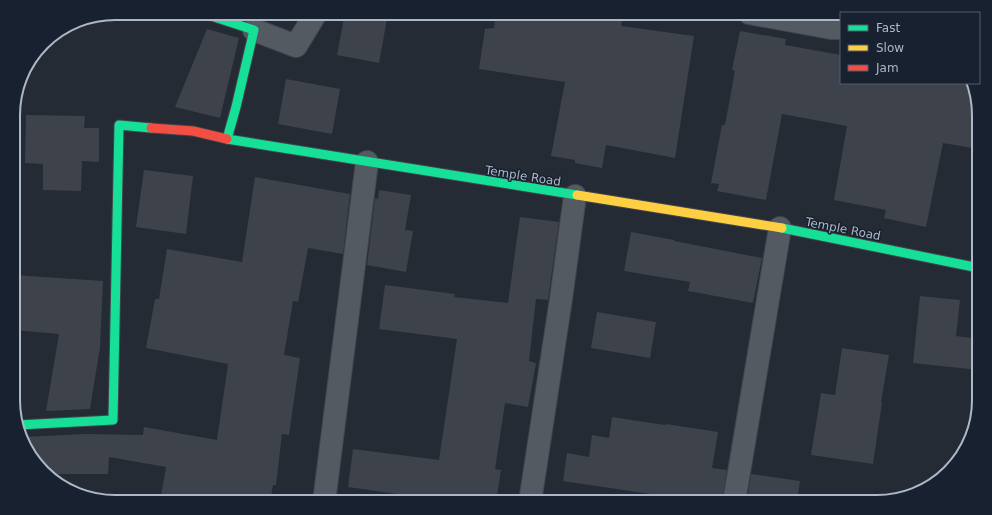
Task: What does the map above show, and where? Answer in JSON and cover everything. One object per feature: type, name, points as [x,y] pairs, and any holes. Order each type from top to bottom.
[{"type":"street","points":[[223,20],[296,46],[312,20]]},
{"type":"street","points":[[787,20],[831,28],[840,28]]},
{"type":"street","points":[[227,139],[254,30]]},
{"type":"street","name":"Temple Road","points":[[23,425],[113,420],[119,125],[193,131],[227,139],[780,228],[972,267]]},
{"type":"street","points":[[325,495],[367,162]]},
{"type":"street","points":[[531,495],[575,196]]},
{"type":"street","points":[[735,495],[780,228]]},
{"type":"building","points":[[344,20],[387,20],[379,63],[337,55]]},
{"type":"building","points":[[495,20],[616,20],[622,21],[621,26],[694,36],[675,158],[606,145],[602,168],[575,163],[575,160],[551,156],[565,82],[479,69],[485,29],[494,28]]},
{"type":"building","points":[[207,29],[239,38],[220,118],[175,107]]},
{"type":"building","points":[[740,31],[786,39],[785,45],[840,55],[840,84],[967,84],[972,115],[972,148],[943,143],[926,227],[884,218],[886,210],[834,200],[847,126],[782,114],[766,200],[717,191],[719,184],[711,183],[722,125],[725,125],[735,71],[732,70]]},
{"type":"building","points":[[286,79],[340,89],[332,134],[278,124]]},
{"type":"building","points":[[26,115],[85,116],[84,128],[99,128],[99,162],[82,161],[81,191],[43,190],[43,164],[25,163]]},
{"type":"building","points":[[144,170],[193,176],[186,234],[136,227]]},
{"type":"building","points":[[255,177],[350,194],[343,254],[308,248],[298,302],[293,301],[284,355],[300,358],[289,435],[282,434],[276,485],[273,485],[271,495],[161,495],[166,467],[109,457],[108,474],[56,474],[52,471],[36,453],[27,437],[86,434],[143,435],[144,427],[217,440],[228,364],[146,348],[155,299],[159,299],[167,249],[242,262]]},
{"type":"building","points":[[379,190],[411,195],[405,230],[413,231],[406,272],[367,265],[375,198],[378,199]]},
{"type":"building","points":[[520,217],[559,222],[548,300],[536,299],[529,361],[536,363],[528,407],[505,403],[495,469],[501,470],[497,495],[404,495],[348,487],[353,449],[439,460],[457,339],[379,329],[385,285],[455,294],[454,297],[508,303]]},
{"type":"building","points":[[631,232],[762,258],[753,303],[688,291],[690,282],[624,271]]},
{"type":"building","points":[[20,275],[103,281],[100,347],[90,409],[46,411],[59,334],[20,331]]},
{"type":"building","points":[[920,296],[960,300],[956,336],[972,338],[972,369],[913,363]]},
{"type":"building","points":[[597,312],[656,322],[650,358],[591,348]]},
{"type":"building","points":[[842,348],[889,355],[873,464],[811,455],[821,393],[835,395]]},
{"type":"building","points":[[612,417],[718,432],[712,468],[727,470],[723,495],[657,495],[563,481],[567,453],[589,457],[592,435],[609,438]]},
{"type":"building","points":[[751,474],[800,481],[798,495],[748,495]]},
{"type":"traffic: fast","points":[[223,20],[254,30],[227,139],[577,195]]},
{"type":"traffic: fast","points":[[23,425],[113,420],[119,125],[151,128]]},
{"type":"traffic: fast","points":[[782,228],[972,267]]},
{"type":"traffic: slow","points":[[577,195],[782,228]]},
{"type":"traffic: jam","points":[[151,128],[193,131],[227,139]]}]
